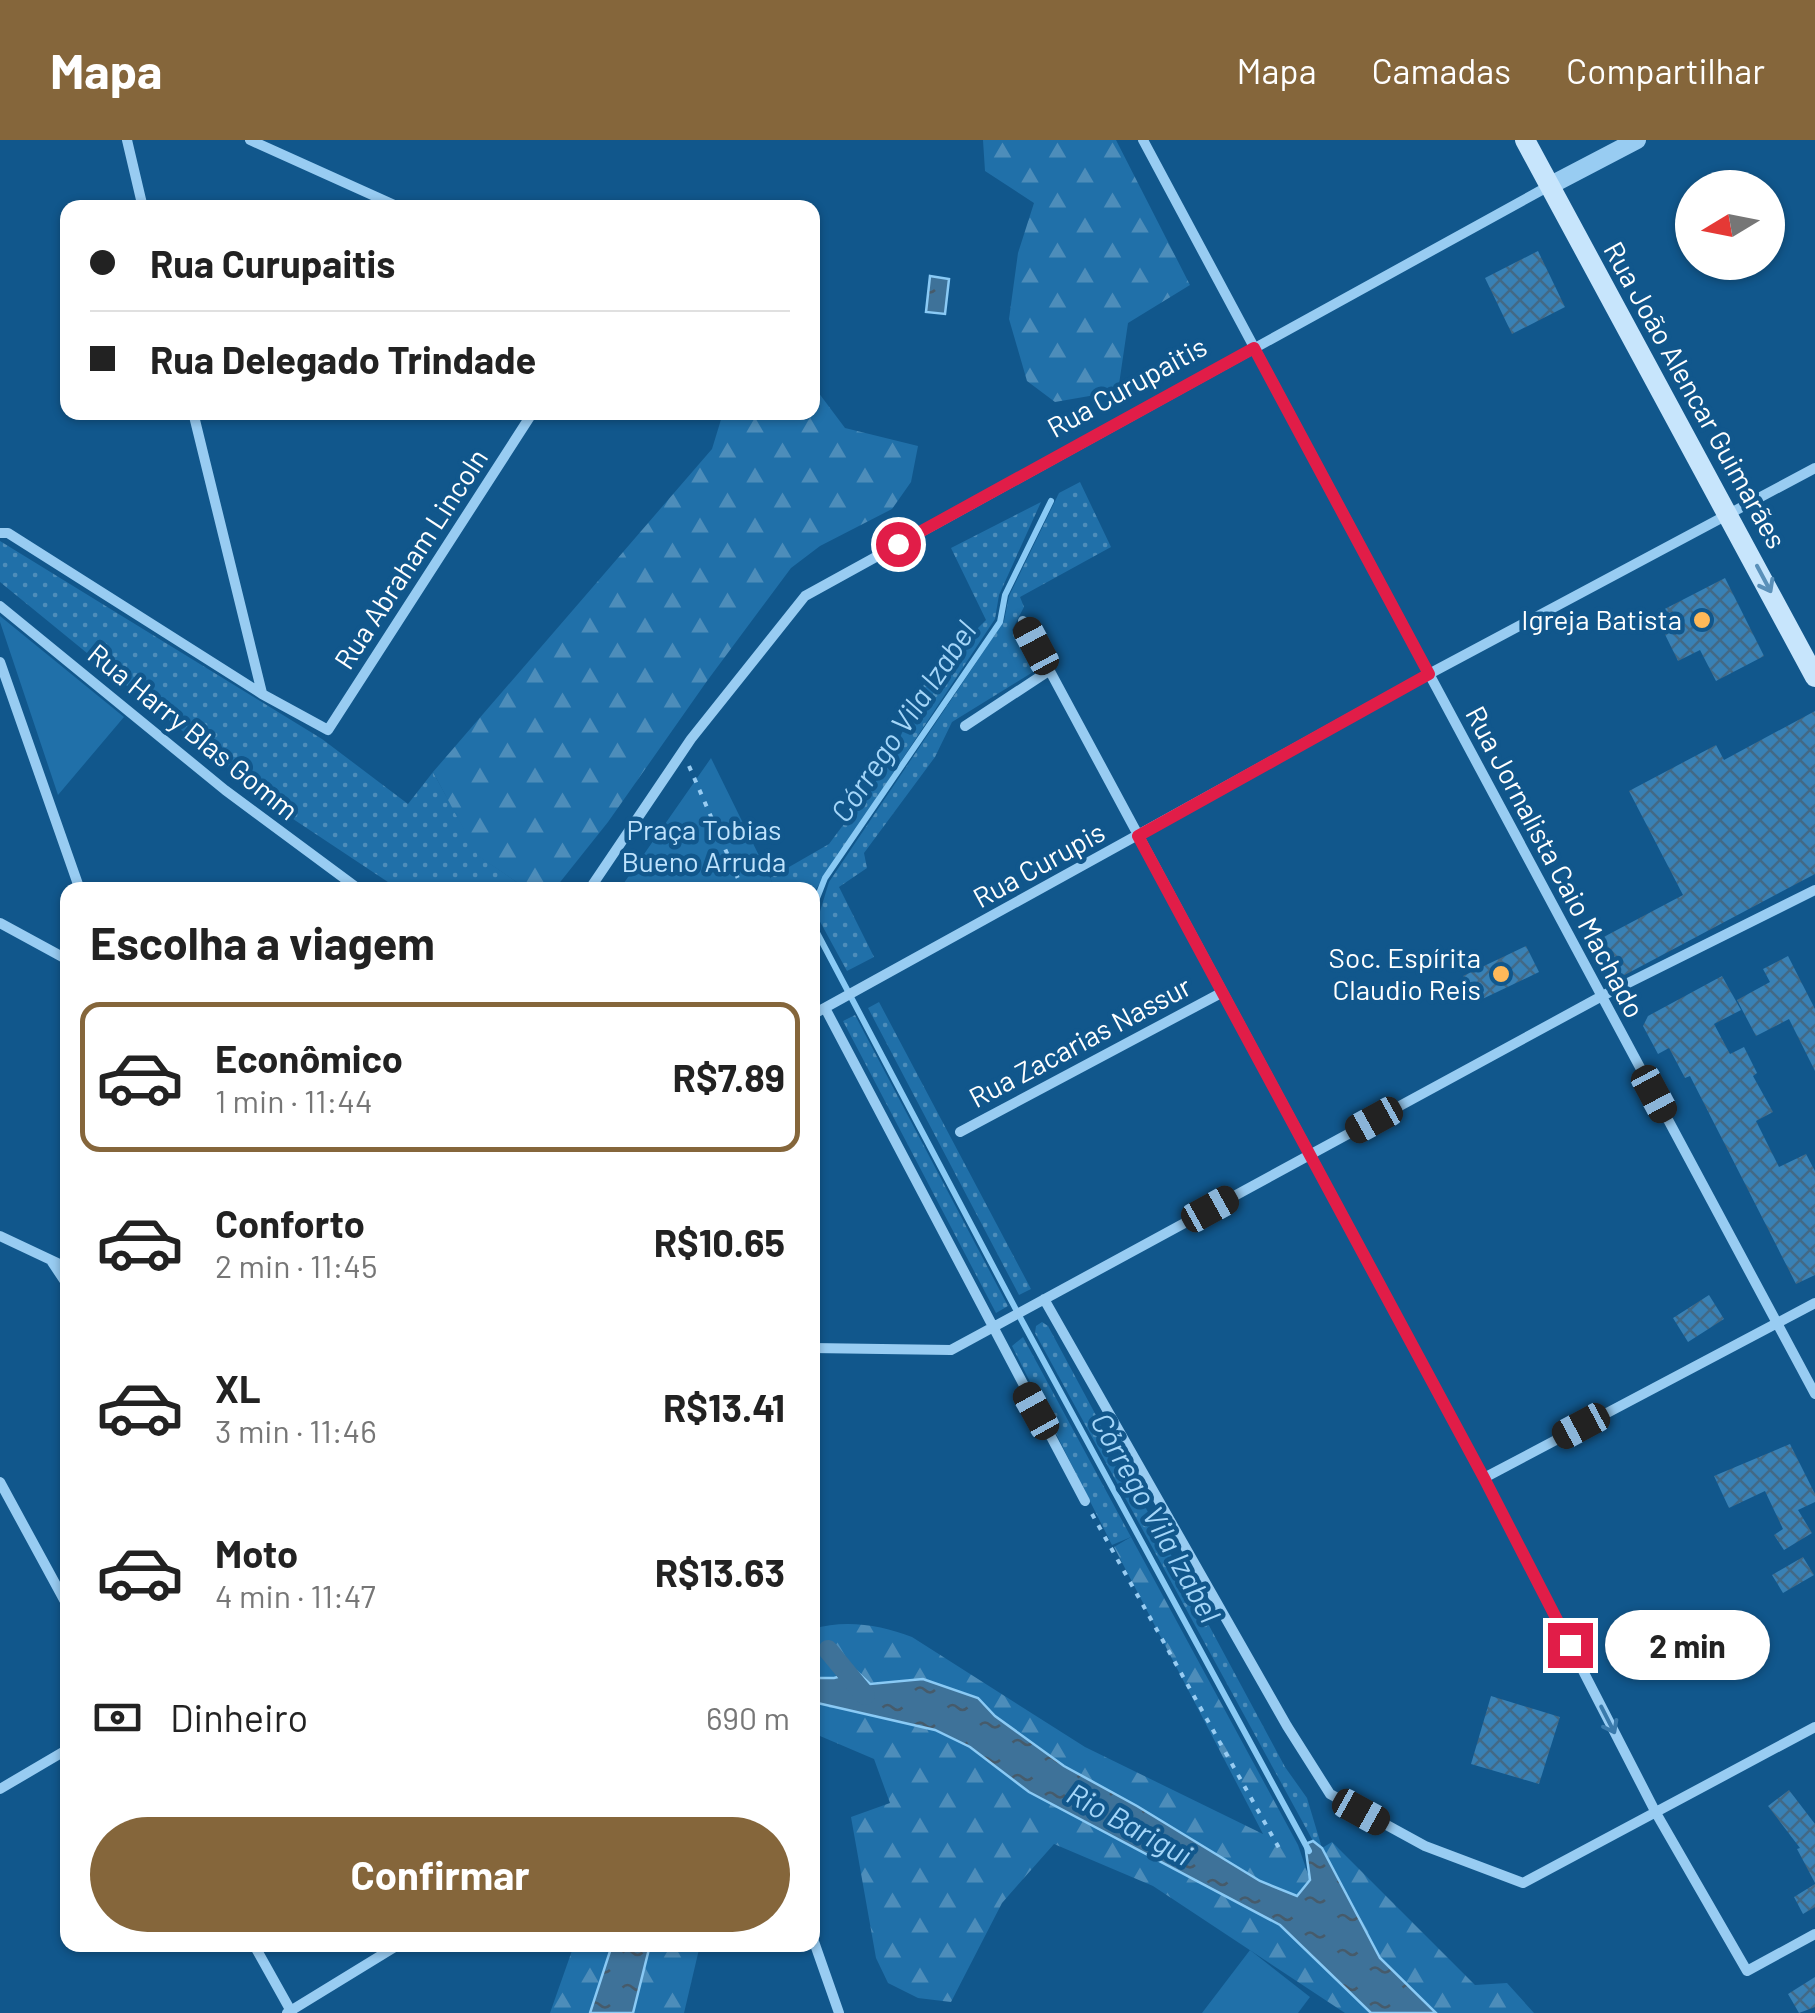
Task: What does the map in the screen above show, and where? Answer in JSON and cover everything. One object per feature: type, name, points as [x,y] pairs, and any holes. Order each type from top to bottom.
[{"type":"main road","name":"Rua João Alencar Guimarães","points":[[1525,140],[1815,677]]},
{"type":"street","points":[[126,140],[141,200]]},
{"type":"street","points":[[250,140],[383,200]]},
{"type":"street","name":"Rua Jornalista Caio Machado","points":[[1143,140],[1815,1394]]},
{"type":"street","name":"Rua Curupaitis","points":[[683,751],[805,596],[1637,140]]},
{"type":"street","points":[[196,420],[262,694]]},
{"type":"street","name":"Rua Abraham Lincoln","points":[[328,730],[528,420]]},
{"type":"street","name":"Rua Curupis","points":[[820,1011],[1429,674],[1815,468]]},
{"type":"street","name":"Rua Harry Blas Gomm","points":[[0,533],[8,533],[262,694],[328,730]]},
{"type":"street","name":"Rua Harry Blas Gomm","points":[[0,606],[225,790],[349,882]]},
{"type":"street","points":[[1023,621],[1484,1478],[1656,1812],[1747,1971],[1815,1934]]},
{"type":"street","points":[[0,662],[77,882]]},
{"type":"street","points":[[966,726],[1050,670]]},
{"type":"street","points":[[594,882],[683,751]]},
{"type":"street","points":[[820,1348],[951,1350],[1602,996],[1815,890]]},
{"type":"street","points":[[0,923],[60,956]]},
{"type":"street","name":"Rua Zacarias Nassur","points":[[960,1132],[1222,992]]},
{"type":"street","points":[[829,1006],[998,1324],[1085,1501]]},
{"type":"street","points":[[0,1236],[60,1265]]},
{"type":"street","points":[[51,1261],[60,1274]]},
{"type":"street","points":[[1044,1299],[1287,1726],[1330,1794],[1424,1846],[1523,1883],[1815,1726]]},
{"type":"street","points":[[1484,1478],[1815,1302]]},
{"type":"street","points":[[0,1482],[60,1592]]},
{"type":"street","points":[[0,1789],[60,1754]]},
{"type":"street","points":[[258,1952],[290,2012],[387,1952]]},
{"type":"street","points":[[818,1952],[839,2013]]},
{"type":"path","points":[[683,751],[740,882]]},
{"type":"path","points":[[1085,1501],[1279,1848]]},
{"type":"green space","points":[[983,140],[1116,140],[1190,285],[1128,323],[1118,391],[1055,402],[1027,381],[1009,319],[1018,253],[1034,203],[985,171]]},
{"type":"green space","points":[[820,395],[845,428],[918,446],[911,482],[892,509],[820,546],[791,568],[560,882],[517,882],[478,856],[433,772],[712,449],[721,420],[820,420]]},
{"type":"green space","points":[[1080,482],[1111,547],[1020,597],[1024,607],[1012,630],[1033,672],[952,722],[935,757],[864,853],[867,868],[839,887],[874,957],[847,971],[820,922],[829,882],[1004,621],[1009,596],[1059,493]]},
{"type":"green space","points":[[1041,502],[999,595],[995,619],[820,883],[772,882],[770,878],[829,844],[887,766],[926,680],[986,620],[951,548]]},
{"type":"green space","points":[[0,541],[322,739],[408,804],[433,772],[479,856],[517,882],[388,882],[278,809],[0,582]]},
{"type":"green space","points":[[0,616],[124,717],[58,795],[0,622]]},
{"type":"green space","name":"Praça Tobias Bueno Arruda","points":[[711,758],[772,882],[625,882]]},
{"type":"green space","points":[[879,1002],[1031,1289],[1019,1295],[868,1008]]},
{"type":"green space","points":[[855,1015],[1008,1306],[996,1313],[843,1021]]},
{"type":"green space","points":[[1042,1322],[1048,1326],[1285,1767],[1307,1798],[1322,1848],[1313,1841],[1035,1333]]},
{"type":"green space","points":[[1023,1337],[1131,1537],[1112,1545],[1012,1346]]},
{"type":"green space","points":[[1131,1537],[1298,1845],[1310,1880],[1298,1896],[1260,1881],[1064,1766],[995,1716],[977,1697],[923,1679],[870,1684],[857,1673],[820,1678],[820,1627],[850,1624],[912,1637],[1085,1747],[1263,1834],[1114,1547]]},
{"type":"green space","points":[[820,1704],[935,1730],[970,1747],[1029,1792],[1280,1925],[1371,2013],[1345,2013],[1153,1886],[1054,1844],[1002,1903],[951,2002],[918,1998],[888,1983],[876,1958],[851,1817],[890,1803],[874,1759],[820,1736]]},
{"type":"green space","points":[[1332,1842],[1475,1985],[1507,1983],[1534,2013],[1436,2013],[1380,1958],[1322,1848]]},
{"type":"green space","points":[[1250,1950],[1310,1997],[1298,2013],[1202,2013]]},
{"type":"green space","points":[[572,1952],[610,1952],[590,2013],[550,2013]]},
{"type":"green space","points":[[648,1952],[698,1952],[684,2013],[633,2013]]},
{"type":"water","points":[[930,276],[949,279],[945,314],[926,312]]},
{"type":"water","name":"Rio Barigui","points":[[857,1672],[870,1684],[923,1679],[978,1698],[995,1716],[1064,1766],[1260,1881],[1297,1896],[1310,1880],[1305,1844],[1313,1841],[1322,1848],[1380,1958],[1436,2013],[1371,2013],[1280,1925],[1029,1792],[970,1747],[935,1730],[820,1704],[820,1678]]},
{"type":"water","points":[[610,1952],[648,1952],[633,2013],[590,2013]]},
{"type":"building","points":[[1538,251],[1565,307],[1512,334],[1485,278]]},
{"type":"building","name":"Igreja Batista","points":[[1725,578],[1764,656],[1716,681],[1700,650],[1678,661],[1655,614]]},
{"type":"building","points":[[1815,711],[1815,874],[1617,979],[1598,940],[1683,895],[1629,791],[1716,745],[1724,760]]},
{"type":"building","name":"Soc. Espírita Claudio Reis","points":[[1526,946],[1539,972],[1476,1002],[1463,976]]},
{"type":"building","points":[[1788,956],[1815,1009],[1815,1071],[1789,1019],[1756,1036],[1737,1000],[1770,982],[1763,969]]},
{"type":"building","points":[[1722,976],[1741,1010],[1714,1024],[1730,1054],[1744,1047],[1757,1073],[1753,1076],[1773,1112],[1756,1121],[1779,1167],[1806,1154],[1815,1171],[1815,1275],[1796,1284],[1690,1076],[1685,1078],[1669,1048],[1658,1054],[1643,1026],[1648,1016]]},
{"type":"building","points":[[1709,1295],[1724,1319],[1688,1342],[1673,1318]]},
{"type":"building","points":[[1790,1444],[1815,1494],[1815,1502],[1798,1510],[1812,1533],[1784,1550],[1774,1535],[1783,1529],[1765,1491],[1729,1508],[1714,1476]]},
{"type":"building","points":[[1803,1557],[1814,1575],[1783,1593],[1772,1575]]},
{"type":"building","points":[[1491,1696],[1560,1717],[1539,1784],[1471,1764]]},
{"type":"building","points":[[1789,1790],[1815,1824],[1815,1883],[1797,1849],[1800,1848],[1768,1806]]},
{"type":"building","points":[[1815,1884],[1815,1907],[1803,1914],[1794,1897]]},
{"type":"building","points":[[1815,1977],[1815,2007],[1799,2013],[1788,1994]]},
{"type":"waterway","name":"Córrego Vila Izabel","points":[[820,891],[1000,622],[1005,595],[1051,501]]},
{"type":"waterway","name":"Córrego Vila Izabel","points":[[820,938],[1309,1851]]},
{"type":"waterway","points":[[828,1650],[865,1695]]},
{"type":"place","name":"Igreja Batista","points":[[1702,620]]},
{"type":"place","name":"Soc. Espírita Claudio Reis","points":[[1501,974]]},
{"type":"route","points":[[898,544],[1254,348],[1429,674],[1138,836],[1570,1645]]}]
